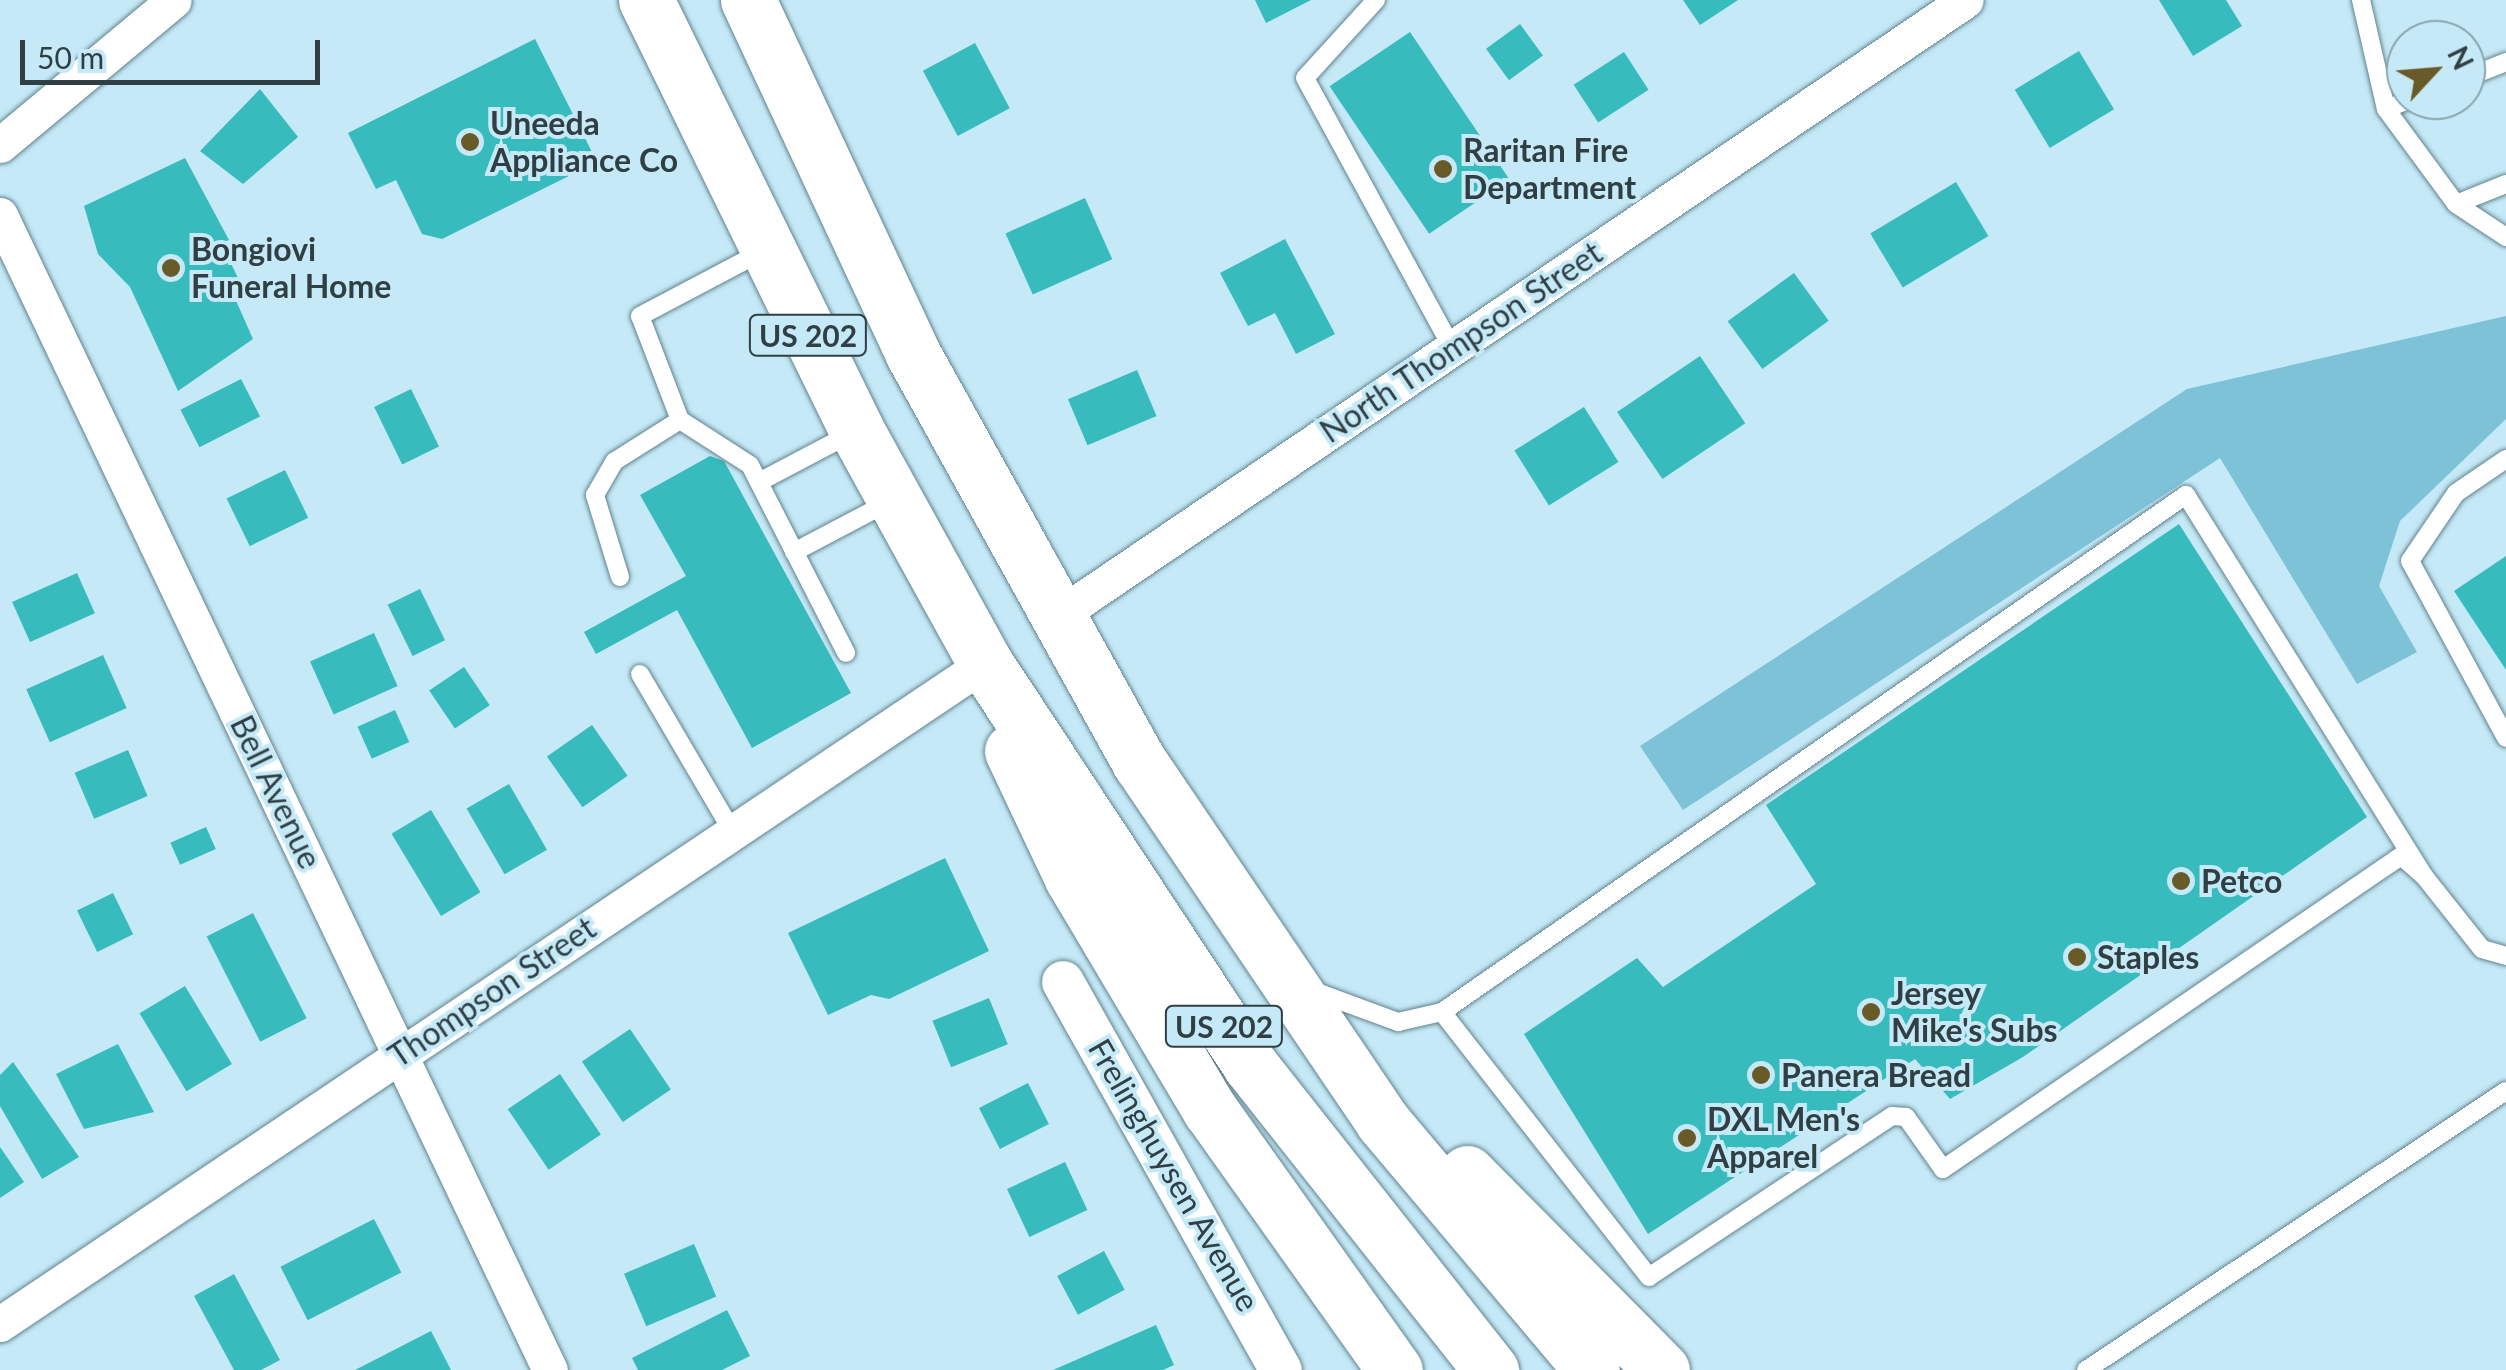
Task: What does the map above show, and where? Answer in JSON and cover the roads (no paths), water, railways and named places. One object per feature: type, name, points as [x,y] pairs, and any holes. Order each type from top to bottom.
[{"type":"highway","name":"US 202","points":[[646,0],[765,250],[857,431],[984,663],[1250,1064],[1491,1370]]},
{"type":"highway","name":"US 202","points":[[748,0],[913,354],[1056,616],[1241,916],[1383,1122],[1592,1370]]},
{"type":"highway","points":[[984,663],[1024,790],[1129,978],[1294,1235],[1395,1370]]},
{"type":"highway","points":[[1241,916],[1295,984],[1662,1370]]},
{"type":"street","points":[[0,145],[174,0]]},
{"type":"street","name":"North Thompson Street","points":[[1056,616],[1966,0]]},
{"type":"street","name":"Bell Avenue","points":[[0,216],[550,1370]]},
{"type":"street","name":"Thompson Street","points":[[0,1324],[731,829],[984,663]]},
{"type":"street","name":"Frelinghuysen Avenue","points":[[1064,982],[1281,1370]]},
{"type":"lane","points":[[1376,0],[1305,78],[1452,348]]},
{"type":"lane","points":[[2361,0],[2386,108]]},
{"type":"lane","points":[[2395,120],[2456,204],[2506,236]]},
{"type":"lane","points":[[2456,204],[2506,184]]},
{"type":"lane","points":[[765,250],[640,316],[680,420],[750,466],[846,654]]},
{"type":"lane","points":[[620,577],[595,495],[615,462],[680,420]]},
{"type":"lane","points":[[758,482],[857,431]]},
{"type":"lane","points":[[2506,459],[2456,493],[2410,561],[2506,738]]},
{"type":"lane","points":[[1295,984],[1398,1022],[1442,1012],[2186,495],[2424,876],[2482,950],[2506,956]]},
{"type":"lane","points":[[794,552],[894,499]]},
{"type":"lane","points":[[640,674],[731,829]]},
{"type":"lane","points":[[1442,1012],[1649,1276],[1892,1116],[1906,1117],[1943,1170],[2400,856],[2424,876]]},
{"type":"lane","points":[[2086,1370],[2506,1091]]},
{"type":"place","name":"Uneeda Appliance Co","points":[[470,142]]},
{"type":"place","name":"Raritan Fire Department","points":[[1443,169]]},
{"type":"place","name":"Bongiovi Funeral Home","points":[[171,268]]},
{"type":"place","name":"Petco","points":[[2181,881]]},
{"type":"place","name":"Staples","points":[[2077,957]]},
{"type":"place","name":"Jersey Mike's Subs","points":[[1871,1012]]},
{"type":"place","name":"Panera Bread","points":[[1761,1075]]},
{"type":"place","name":"DXL Men's Apparel","points":[[1687,1138]]}]
